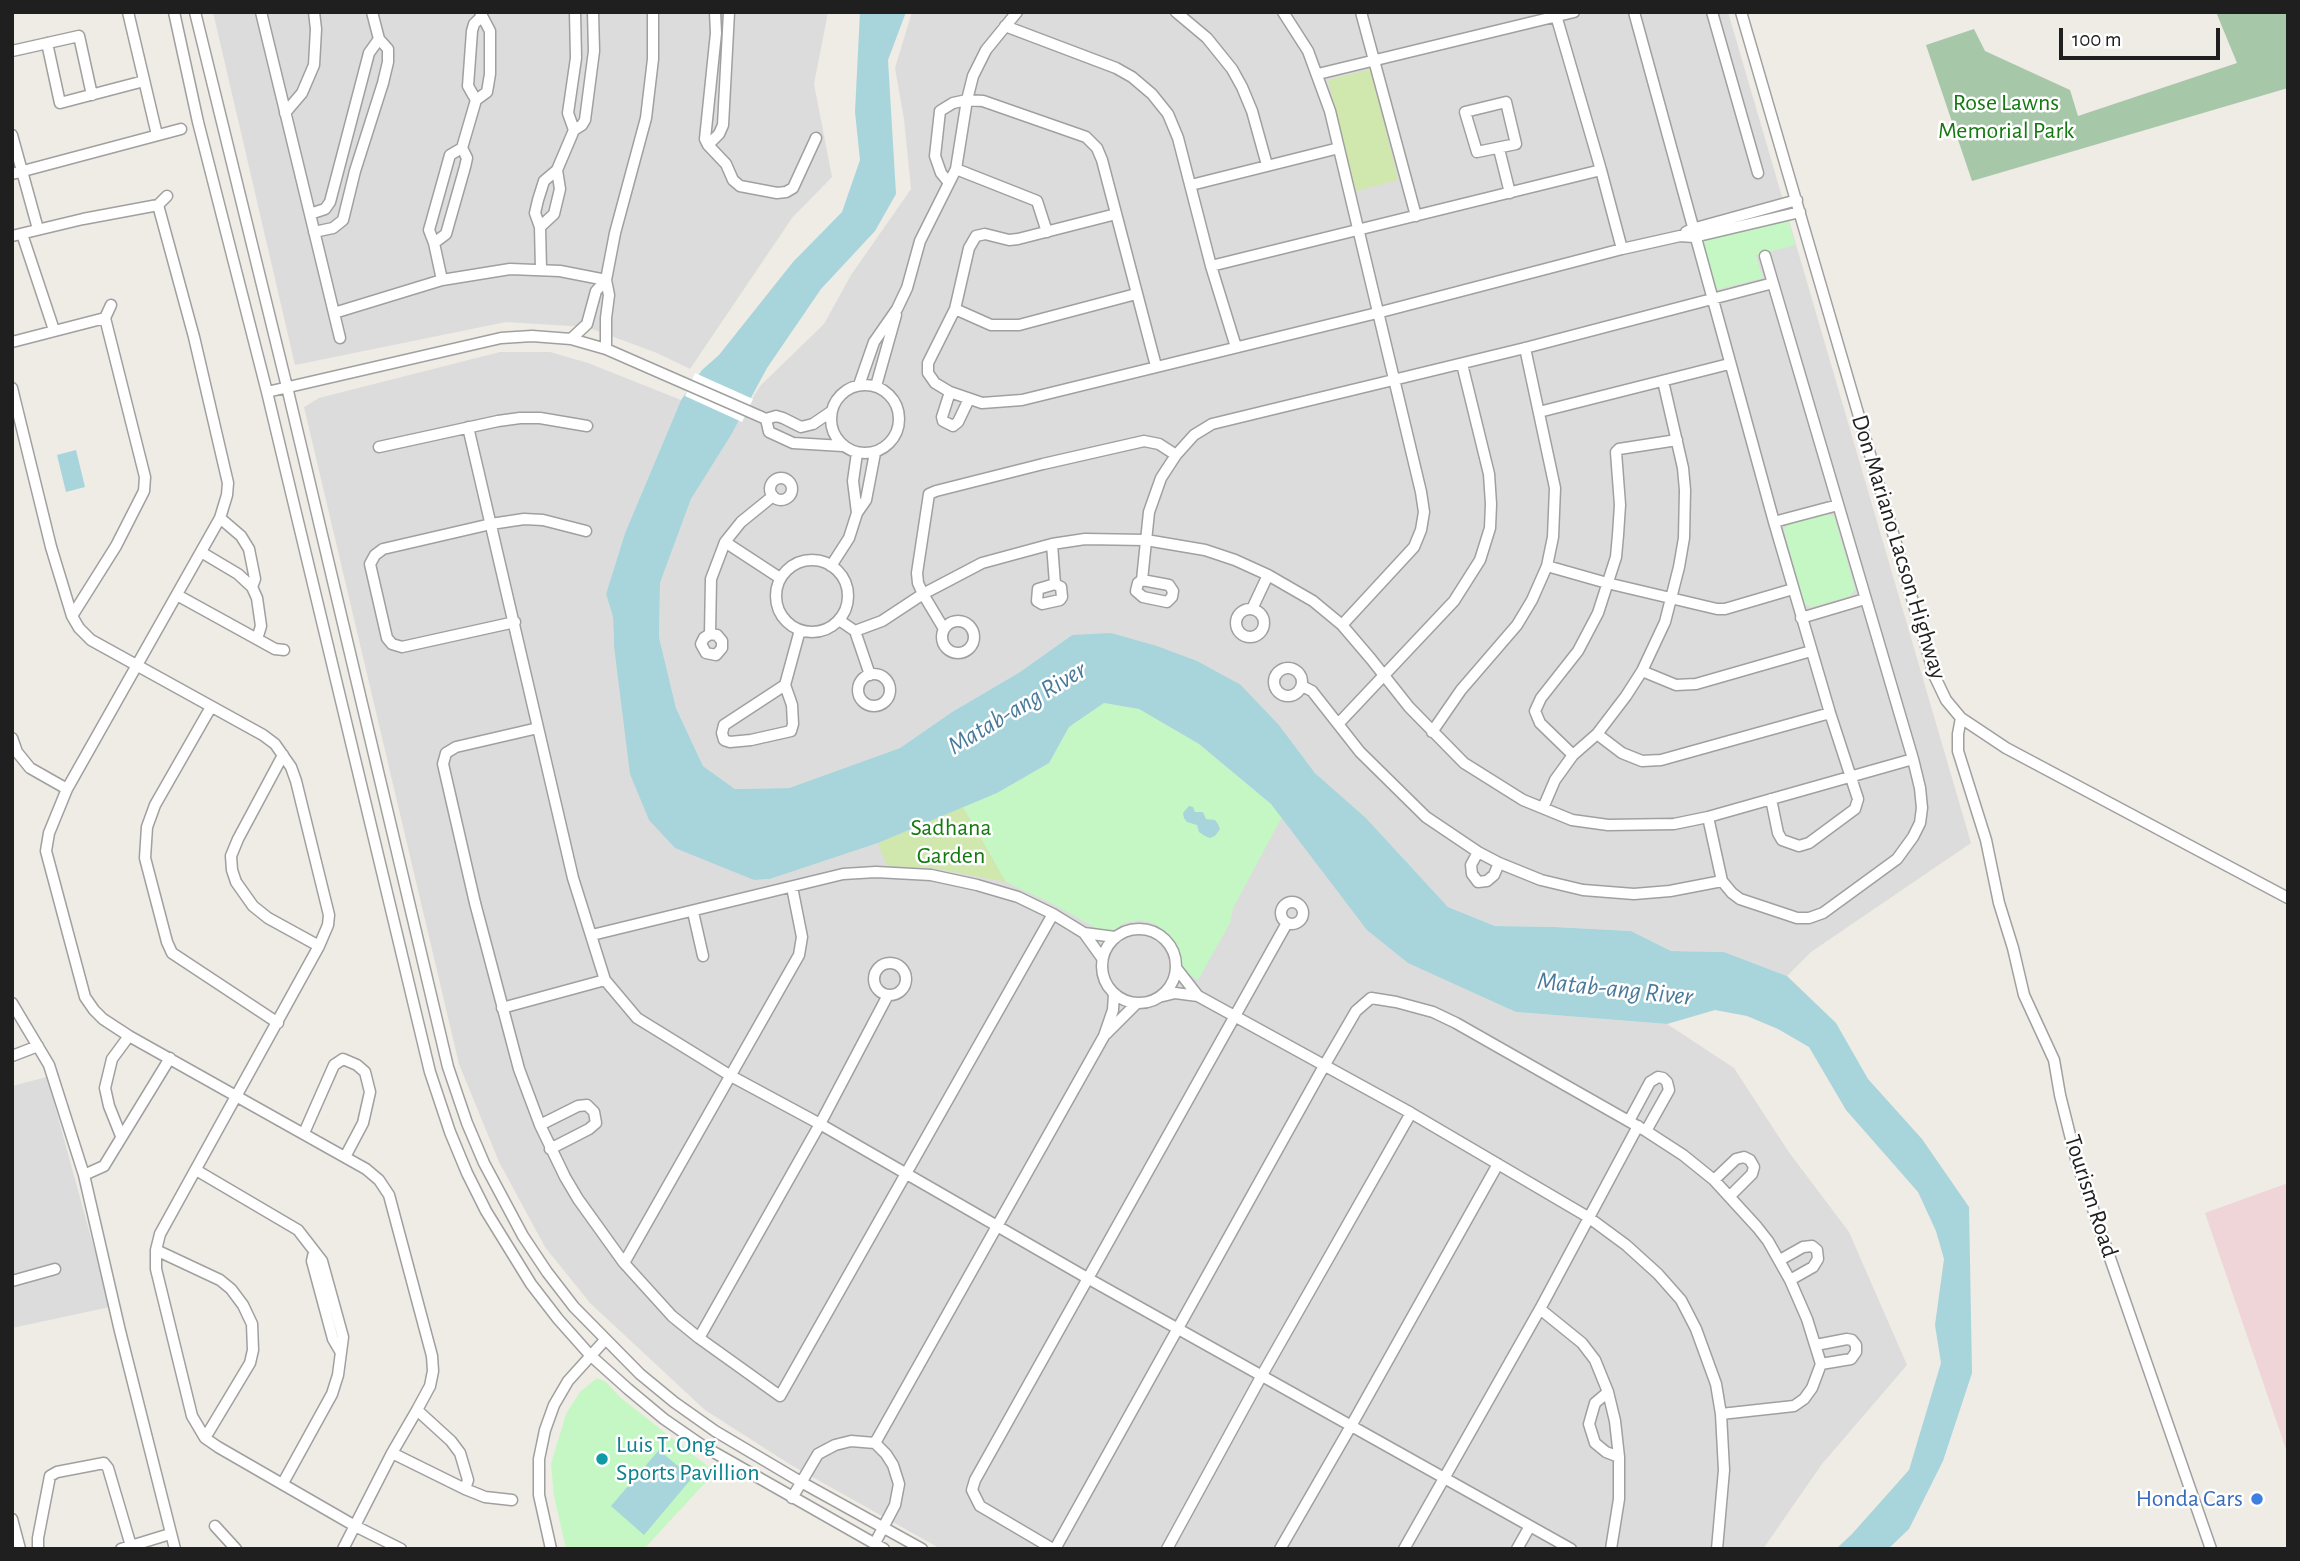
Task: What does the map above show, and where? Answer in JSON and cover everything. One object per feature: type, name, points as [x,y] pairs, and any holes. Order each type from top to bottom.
[{"type":"street","points":[[128,12],[157,135]]},
{"type":"street","points":[[174,12],[198,122],[267,392],[430,1072],[450,1132],[486,1211],[531,1284],[590,1355],[664,1419],[703,1446],[792,1498],[880,1546],[884,1528],[895,1505],[899,1484],[893,1465],[875,1443],[850,1441],[818,1454],[792,1498]]},
{"type":"street","points":[[195,12],[448,1067],[484,1163],[523,1236],[554,1280],[605,1340],[639,1374],[715,1431],[922,1549]]},
{"type":"street","points":[[261,12],[340,338]]},
{"type":"street","points":[[285,113],[302,93],[314,65],[314,12]]},
{"type":"street","points":[[314,232],[333,228],[343,220],[355,170],[388,62],[388,49],[379,39],[372,12]]},
{"type":"street","points":[[574,130],[568,113],[576,58],[575,12]]},
{"type":"street","points":[[541,269],[540,227],[535,213],[544,181],[557,170],[574,130],[585,120],[594,51],[593,12]]},
{"type":"street","points":[[606,349],[609,295],[606,280],[615,233],[646,118],[653,59],[653,12]]},
{"type":"street","points":[[715,12],[716,33],[705,139],[726,164],[733,180],[740,186],[777,193],[793,188],[816,138]]},
{"type":"street","points":[[708,145],[719,134],[723,125],[729,12]]},
{"type":"street","points":[[859,385],[874,342],[897,309],[907,288],[920,241],[956,169],[973,76],[982,56],[1017,12]]},
{"type":"street","points":[[1175,12],[1207,38],[1232,69],[1252,111],[1267,165]]},
{"type":"street","points":[[1283,12],[1297,32],[1318,74],[1330,111],[1424,512],[1414,547],[1342,625]]},
{"type":"street","points":[[1361,12],[1416,216]]},
{"type":"street","points":[[1318,74],[1555,14],[1574,12]]},
{"type":"street","points":[[1634,12],[1711,300],[1801,618],[1858,799],[1855,809],[1809,843],[1799,846],[1782,840],[1771,799]]},
{"type":"street","points":[[1712,12],[1758,173]]},
{"type":"street","name":"Don Mariano Lacson Highway","points":[[1741,12],[1935,677],[1946,700],[1961,718],[2006,748],[2288,898]]},
{"type":"street","points":[[434,243],[446,234],[467,158],[462,148],[476,100],[487,92],[491,49],[489,25],[481,14],[472,31],[468,86],[476,100]]},
{"type":"street","points":[[1555,14],[1622,248]]},
{"type":"street","points":[[1005,26],[1116,68],[1152,94],[1167,114],[1178,138],[1211,266],[1236,347]]},
{"type":"street","points":[[12,51],[79,36],[92,95]]},
{"type":"street","points":[[310,214],[325,209],[330,202],[369,53],[379,39]]},
{"type":"street","points":[[47,43],[60,103],[144,81]]},
{"type":"street","points":[[948,183],[935,156],[940,111],[953,103],[983,101],[1086,137],[1097,148],[1102,160],[1156,366]]},
{"type":"street","points":[[1506,102],[1516,144],[1499,149],[1477,152],[1465,112],[1506,102]]},
{"type":"street","points":[[17,172],[181,129]]},
{"type":"street","points":[[12,135],[17,172],[38,229]]},
{"type":"street","points":[[442,280],[429,230],[450,155],[462,148]]},
{"type":"street","points":[[1191,185],[1339,148]]},
{"type":"street","points":[[1499,149],[1510,193]]},
{"type":"street","points":[[956,169],[1037,201],[1047,232]]},
{"type":"street","points":[[540,227],[554,214],[560,190],[557,170]]},
{"type":"street","points":[[1211,266],[1601,170]]},
{"type":"street","points":[[54,330],[17,235],[158,205],[167,196]]},
{"type":"street","points":[[1116,214],[1009,240],[985,234],[976,236],[969,248],[954,309],[928,363],[928,373],[935,383],[950,392],[982,403],[1022,400],[1377,313],[1622,248],[1693,233],[1784,209],[1797,200]]},
{"type":"street","points":[[158,205],[191,326],[228,483],[227,495],[220,518],[67,789],[49,833],[46,851],[85,997],[103,1019],[366,1169],[390,1195],[432,1356],[433,1371],[430,1386],[342,1549]]},
{"type":"street","points":[[1784,209],[1800,212]]},
{"type":"street","points":[[1708,817],[1722,881],[1740,900],[1797,918],[1809,918],[1823,913],[1897,859],[1920,823],[1922,808],[1913,758],[1765,256]]},
{"type":"street","points":[[334,313],[442,280],[510,269],[541,269],[606,280]]},
{"type":"street","points":[[571,339],[587,324],[596,291],[606,280]]},
{"type":"street","points":[[1142,580],[1153,495],[1176,455],[1194,435],[1212,424],[1462,364],[1773,283]]},
{"type":"street","points":[[954,309],[991,325],[1019,325],[1136,294]]},
{"type":"street","points":[[72,616],[116,546],[144,491],[145,477],[105,318],[110,305]]},
{"type":"street","points":[[876,386],[897,309]]},
{"type":"street","points":[[12,342],[105,318]]},
{"type":"street","points":[[267,392],[501,338],[532,336],[571,339],[606,349],[766,419],[776,416],[800,427],[813,424],[832,411]]},
{"type":"street","points":[[1432,732],[1461,690],[1517,625],[1547,566],[1553,537],[1555,488],[1524,348]]},
{"type":"street","points":[[1339,723],[1454,601],[1480,559],[1490,528],[1492,504],[1489,474],[1462,364]]},
{"type":"street","points":[[1539,412],[1729,364]]},
{"type":"street","points":[[1543,808],[1555,780],[1573,755],[1597,734],[1626,696],[1642,671],[1665,622],[1684,538],[1685,509],[1683,468],[1663,381]]},
{"type":"street","points":[[766,419],[769,432],[793,443],[843,446],[857,453],[875,453],[893,441],[900,420],[899,409],[886,391],[876,386],[859,385],[847,390],[837,399],[832,411],[832,430],[843,446]]},
{"type":"street","points":[[12,388],[51,547],[72,616],[79,628],[91,640],[263,734],[284,755],[296,781],[329,915],[328,925],[319,946],[160,1234],[156,1250],[156,1269],[192,1416],[205,1438],[228,1453],[355,1526],[401,1549]]},
{"type":"street","points":[[950,392],[942,417],[943,421],[953,426],[958,422],[968,399]]},
{"type":"street","points":[[380,447],[498,421],[540,418],[587,426]]},
{"type":"street","points":[[468,428],[573,878],[605,980],[637,1018],[731,1076],[1443,1479],[1572,1549]]},
{"type":"street","points":[[1573,755],[1540,723],[1535,711],[1541,698],[1578,651],[1598,613],[1616,557],[1620,505],[1616,452],[1677,440]]},
{"type":"street","points":[[944,628],[918,583],[917,562],[929,495],[932,492],[1144,441],[1158,444],[1176,455]]},
{"type":"street","points":[[857,453],[853,481],[857,513]]},
{"type":"street","points":[[831,566],[849,538],[857,513],[866,500],[875,453]]},
{"type":"street","points":[[710,634],[711,579],[725,542],[741,522],[773,496]]},
{"type":"street","points":[[1774,522],[1838,505]]},
{"type":"street","points":[[220,518],[242,536],[249,549],[255,579],[252,587]]},
{"type":"street","points":[[515,622],[402,647],[392,644],[387,638],[370,564],[375,555],[383,549],[491,524],[524,519],[543,520],[586,531]]},
{"type":"street","points":[[855,631],[882,621],[923,594],[982,563],[1052,544],[1085,539],[1146,540],[1205,550],[1268,575],[1314,601],[1342,625],[1409,707],[1451,751],[1477,773],[1523,800],[1572,820],[1608,825],[1674,824],[1708,817],[1913,758]]},
{"type":"street","points":[[725,542],[780,578]]},
{"type":"street","points":[[1052,544],[1055,584]]},
{"type":"street","points":[[201,552],[238,574],[252,587],[257,598],[261,626],[257,639]]},
{"type":"street","points":[[821,561],[831,566],[840,574],[848,597],[839,620],[821,631],[810,632],[789,624],[776,602],[776,589],[780,578],[797,562],[821,561]]},
{"type":"street","points":[[1547,566],[1717,609],[1793,589]]},
{"type":"street","points":[[1252,609],[1268,575]]},
{"type":"street","points":[[177,595],[275,649],[284,650]]},
{"type":"street","points":[[1801,618],[1865,599]]},
{"type":"street","points":[[839,620],[855,631],[870,675]]},
{"type":"street","points":[[785,685],[724,725],[724,740],[751,740],[791,731],[792,705],[785,685],[800,630]]},
{"type":"street","points":[[1642,671],[1676,685],[1696,684],[1811,651]]},
{"type":"street","points":[[1302,686],[1312,691],[1360,752],[1410,803],[1444,830],[1499,863],[1541,880],[1596,891],[1633,894],[1670,891],[1722,881]]},
{"type":"street","points":[[211,707],[155,805],[147,828],[145,858],[172,953],[278,1023]]},
{"type":"street","points":[[1597,734],[1622,753],[1642,761],[1661,760],[1830,713]]},
{"type":"street","name":"Tourism Road","points":[[1961,718],[1958,751],[1986,840],[1999,903],[2024,995],[2054,1060],[2077,1163],[2211,1549]]},
{"type":"street","points":[[538,729],[456,747],[446,753],[443,764],[475,903],[519,1069],[550,1149],[578,1199],[624,1263],[672,1316],[780,1396],[1053,914]]},
{"type":"street","points":[[12,738],[30,768],[67,789]]},
{"type":"street","points":[[284,755],[230,856],[232,870],[236,883],[253,906],[268,918],[319,946]]},
{"type":"street","points":[[1478,852],[1471,865],[1472,874],[1478,882],[1487,881],[1494,875],[1499,863]]},
{"type":"street","points":[[592,936],[842,874],[876,872],[931,875],[1018,897],[1084,933],[1102,958]]},
{"type":"street","points":[[624,1263],[799,955],[802,937],[792,887]]},
{"type":"street","points":[[692,912],[703,956]]},
{"type":"street","points":[[1287,923],[975,1480],[972,1490],[980,1506],[1054,1549],[1324,1066],[1363,1003],[1371,998],[1381,998],[1433,1012],[1456,1023],[1638,1126],[1683,1155],[1714,1180],[1757,1227],[1790,1280],[1821,1364],[1812,1388],[1804,1399],[1794,1406],[1721,1414]]},
{"type":"street","points":[[1198,996],[1175,993],[1154,1001],[1137,1003],[1122,1000],[1105,984],[1101,971],[1107,946],[1124,931],[1135,928],[1156,933],[1172,947],[1177,969],[1198,996],[1411,1114],[1588,1217],[1658,1274],[1681,1300],[1696,1329],[1709,1362],[1721,1414],[1724,1470],[1717,1549]]},
{"type":"street","points":[[1084,933],[1115,937]]},
{"type":"street","points":[[1163,996],[1173,982],[1177,969]]},
{"type":"street","points":[[502,1008],[605,980]]},
{"type":"street","points":[[875,1443],[1104,1037],[1113,1010],[1114,994]]},
{"type":"street","points":[[699,1338],[820,1124],[888,995]]},
{"type":"street","points":[[12,1003],[54,1077],[84,1175],[175,1549]]},
{"type":"street","points":[[1104,1037],[1137,1003]]},
{"type":"street","points":[[121,1136],[105,1088],[112,1059],[129,1036]]},
{"type":"street","points":[[12,1056],[38,1046]]},
{"type":"street","points":[[84,1175],[104,1166],[170,1058]]},
{"type":"street","points":[[304,1133],[334,1065],[343,1059],[357,1065],[365,1072],[370,1092],[363,1123],[345,1157]]},
{"type":"street","points":[[540,1125],[578,1106],[587,1105],[594,1112],[596,1123],[589,1129],[550,1149]]},
{"type":"street","points":[[1167,1549],[1262,1375],[1411,1114]]},
{"type":"street","points":[[1404,1549],[1540,1309],[1638,1126]]},
{"type":"street","points":[[1714,1180],[1736,1159],[1744,1157],[1750,1160],[1754,1167],[1752,1174],[1730,1196]]},
{"type":"street","points":[[1279,1549],[1352,1426],[1498,1164]]},
{"type":"street","points":[[196,1170],[298,1230],[314,1252],[312,1261],[326,1296],[333,1339],[340,1351],[338,1375],[332,1394],[284,1483]]},
{"type":"street","points":[[1780,1260],[1803,1247],[1812,1246],[1817,1250],[1818,1259],[1813,1267],[1790,1280]]},
{"type":"street","points":[[156,1250],[219,1280],[231,1289],[252,1324],[253,1350],[250,1363],[205,1438]]},
{"type":"street","points":[[12,1281],[55,1269]]},
{"type":"street","points":[[1540,1309],[1582,1343],[1595,1360],[1608,1392],[1619,1457],[1619,1499],[1611,1549]]},
{"type":"street","points":[[1816,1345],[1847,1339],[1856,1345],[1856,1352],[1851,1359],[1821,1364]]},
{"type":"street","points":[[551,1549],[539,1495],[539,1460],[554,1405],[568,1381],[605,1340]]},
{"type":"street","points":[[1608,1392],[1595,1403],[1589,1424],[1595,1443],[1619,1457]]},
{"type":"street","points":[[417,1410],[451,1441],[460,1453],[468,1479],[465,1489]]},
{"type":"street","points":[[392,1453],[485,1497],[512,1500]]},
{"type":"street","points":[[38,1549],[50,1476],[57,1472],[104,1463],[108,1468],[126,1547],[170,1534]]},
{"type":"street","points":[[12,1519],[20,1549]]},
{"type":"street","points":[[1517,1549],[1530,1526]]},
{"type":"street","points":[[215,1527],[236,1549]]},
{"type":"shaded area","points":[[213,12],[828,12],[814,84],[832,177],[792,218],[690,369],[657,353],[587,327],[506,322],[295,365]]},
{"type":"shaded area","points":[[912,12],[1728,12],[1971,843],[1811,952],[1787,976],[1724,952],[1671,951],[1631,931],[1495,926],[1448,907],[1366,818],[1315,773],[1279,725],[1241,685],[1072,635],[1020,672],[952,712],[900,748],[789,788],[735,789],[703,766],[676,708],[659,637],[660,583],[691,499],[760,386],[824,324],[851,275],[911,189],[904,119],[895,68]]},
{"type":"shaded area","points":[[500,352],[550,352],[588,363],[681,400],[625,533],[606,594],[613,617],[614,646],[753,880],[770,879],[878,843],[997,793],[1049,763],[1069,727],[1271,804],[1315,860],[1516,1012],[1667,1024],[1734,1068],[1788,1151],[1849,1232],[1907,1365],[1822,1464],[1763,1549],[941,1549],[791,1465],[705,1410],[590,1303],[545,1247],[499,1162],[459,1064],[304,407],[319,398]]},
{"type":"shaded area","points":[[47,1077],[110,1307],[12,1328],[12,1086]]},
{"type":"shaded area","points":[[2288,1183],[2288,1455],[2205,1213]]},
{"type":"green space","name":"Rose Lawns Memorial Park","points":[[2216,12],[2288,12],[2288,88],[1972,181],[1926,45],[1974,29],[1985,51],[2070,90],[2078,116],[2237,63]]},
{"type":"green space","points":[[1371,69],[1398,180],[1356,191],[1328,80]]},
{"type":"green space","points":[[1788,219],[1795,245],[1756,255],[1763,278],[1715,290],[1702,241]]},
{"type":"green space","points":[[1826,514],[1834,516],[1855,589],[1850,596],[1812,607],[1804,604],[1784,530],[1788,523]]},
{"type":"green space","points":[[1104,703],[1139,709],[1199,744],[1271,804],[1282,817],[1233,908],[1230,923],[1198,980],[1182,970],[1179,948],[1170,935],[1155,924],[1141,920],[1124,923],[1107,934],[1006,882],[963,807],[997,793],[1049,763],[1069,727]]},
{"type":"green space","name":"Sadhana Garden","points":[[963,807],[1006,882],[933,868],[887,866],[878,843]]},
{"type":"green space","points":[[597,1378],[606,1382],[621,1398],[715,1472],[644,1549],[566,1549],[554,1496],[551,1464],[566,1414],[580,1392]]},
{"type":"water","name":"Matab-ang River","points":[[860,12],[906,12],[888,60],[896,194],[875,231],[821,289],[767,368],[731,435],[691,499],[660,583],[659,637],[676,708],[703,766],[735,789],[789,788],[900,748],[952,712],[1020,672],[1072,635],[1111,633],[1197,661],[1241,685],[1279,725],[1315,773],[1366,818],[1448,907],[1495,926],[1631,931],[1671,951],[1724,952],[1787,976],[1836,1023],[1868,1079],[1922,1139],[1969,1207],[1972,1373],[1943,1461],[1909,1529],[1888,1549],[1836,1549],[1909,1470],[1941,1363],[1935,1325],[1944,1259],[1936,1231],[1918,1192],[1846,1110],[1809,1047],[1778,1029],[1747,1016],[1715,1010],[1667,1024],[1516,1012],[1408,963],[1367,930],[1271,804],[1199,744],[1139,709],[1104,703],[1069,727],[1049,763],[997,793],[878,843],[770,879],[754,880],[675,848],[649,820],[630,774],[614,646],[613,617],[606,594],[625,533],[681,400],[702,370],[719,355],[793,262],[842,212],[860,160],[855,112]]},
{"type":"water","points":[[76,450],[85,487],[66,492],[57,455]]},
{"type":"water","points":[[1189,806],[1193,807],[1195,812],[1203,812],[1206,819],[1215,820],[1220,829],[1215,836],[1205,836],[1199,832],[1197,825],[1187,822],[1183,813]]},
{"type":"water","points":[[659,1450],[692,1478],[644,1535],[611,1506]]},
{"type":"pier","points":[[695,373],[753,399],[742,422],[685,396]]},
{"type":"place","name":"Luis T. Ong Sports Pavillion","points":[[602,1459]]},
{"type":"place","name":"Honda Cars","points":[[2257,1499]]}]
